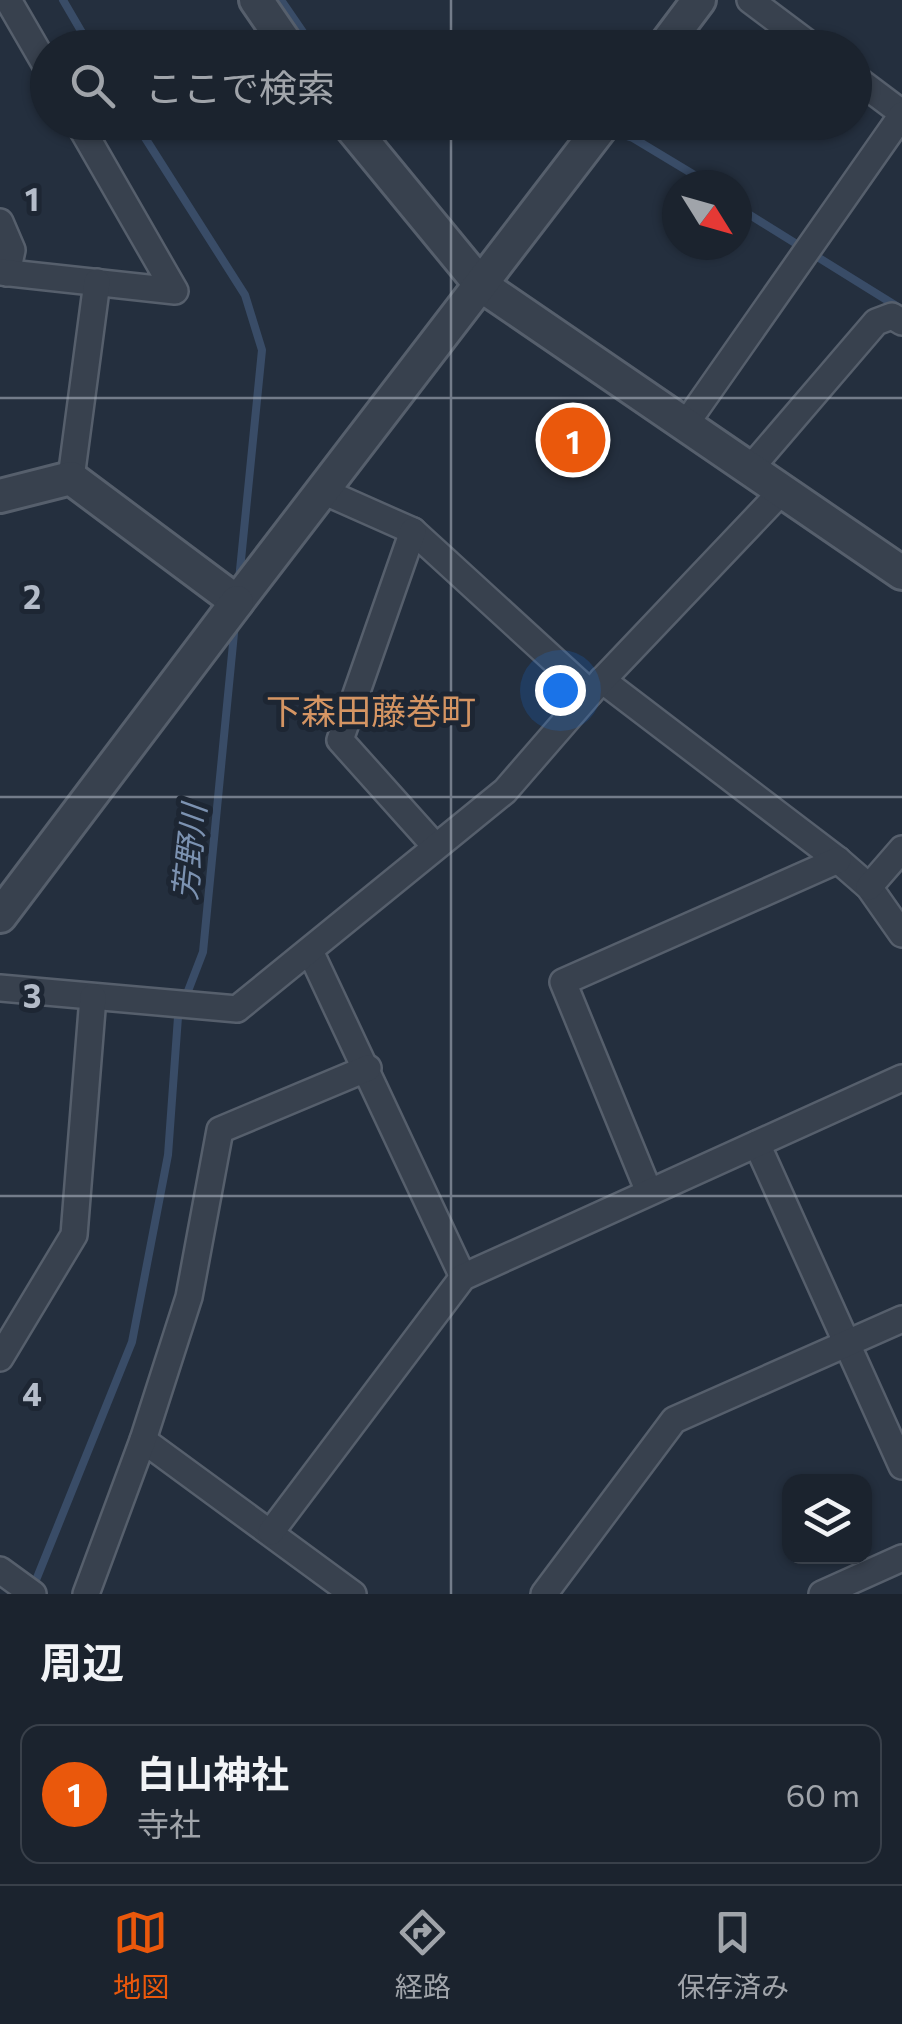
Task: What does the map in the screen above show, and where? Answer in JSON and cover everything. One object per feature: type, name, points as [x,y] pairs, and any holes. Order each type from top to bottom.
[{"type":"street","points":[[8,0],[30,38]]},
{"type":"street","points":[[256,0],[277,30]]},
{"type":"street","points":[[676,30],[699,0]]},
{"type":"street","points":[[750,0],[790,30]]},
{"type":"street","points":[[685,426],[902,114],[872,91]]},
{"type":"street","points":[[0,222],[12,250],[4,273],[175,291],[88,140]]},
{"type":"street","points":[[361,140],[481,284],[902,573]]},
{"type":"street","points":[[0,916],[591,140]]},
{"type":"street","points":[[71,478],[97,282]]},
{"type":"street","points":[[749,470],[876,322],[892,316],[902,322]]},
{"type":"street","points":[[0,496],[71,478]]},
{"type":"street","points":[[71,478],[236,602]]},
{"type":"street","points":[[324,492],[412,531],[596,686],[838,860],[869,888],[902,934]]},
{"type":"street","points":[[0,988],[237,1009],[505,791],[596,686],[782,492]]},
{"type":"street","points":[[412,531],[340,740],[435,846]]},
{"type":"street","points":[[869,888],[902,850]]},
{"type":"street","points":[[648,1192],[563,982],[838,860]]},
{"type":"street","points":[[310,952],[368,1068],[463,1277]]},
{"type":"street","points":[[0,1358],[74,1235],[93,997]]},
{"type":"street","points":[[86,1594],[143,1440],[189,1297],[220,1130],[368,1068]]},
{"type":"street","points":[[271,1532],[463,1277],[902,1078]]},
{"type":"street","points":[[757,1144],[902,1466]]},
{"type":"street","points":[[544,1594],[674,1420],[902,1319]]},
{"type":"street","points":[[143,1440],[353,1594]]},
{"type":"street","points":[[822,1594],[902,1558]]},
{"type":"street","points":[[0,1570],[33,1594]]},
{"type":"building","points":[[560,417],[566,421],[569,417],[590,433],[585,440],[601,458],[596,464],[573,450],[569,456],[551,442],[557,435],[550,430]]},
{"type":"waterway","name":"芳野川","points":[[63,0],[80,30]]},
{"type":"waterway","points":[[281,0],[302,30]]},
{"type":"waterway","name":"芳野川","points":[[146,140],[245,295],[262,350],[239,580]]},
{"type":"waterway","points":[[636,140],[686,170]]},
{"type":"waterway","points":[[752,216],[898,307]]},
{"type":"waterway","name":"芳野川","points":[[32,1590],[132,1342],[168,1155],[178,1017],[203,952],[235,623]]},
{"type":"place","name":"白山神社","points":[[573,440]]},
{"type":"district","name":"下森田藤巻町","points":[[371,709]]}]
